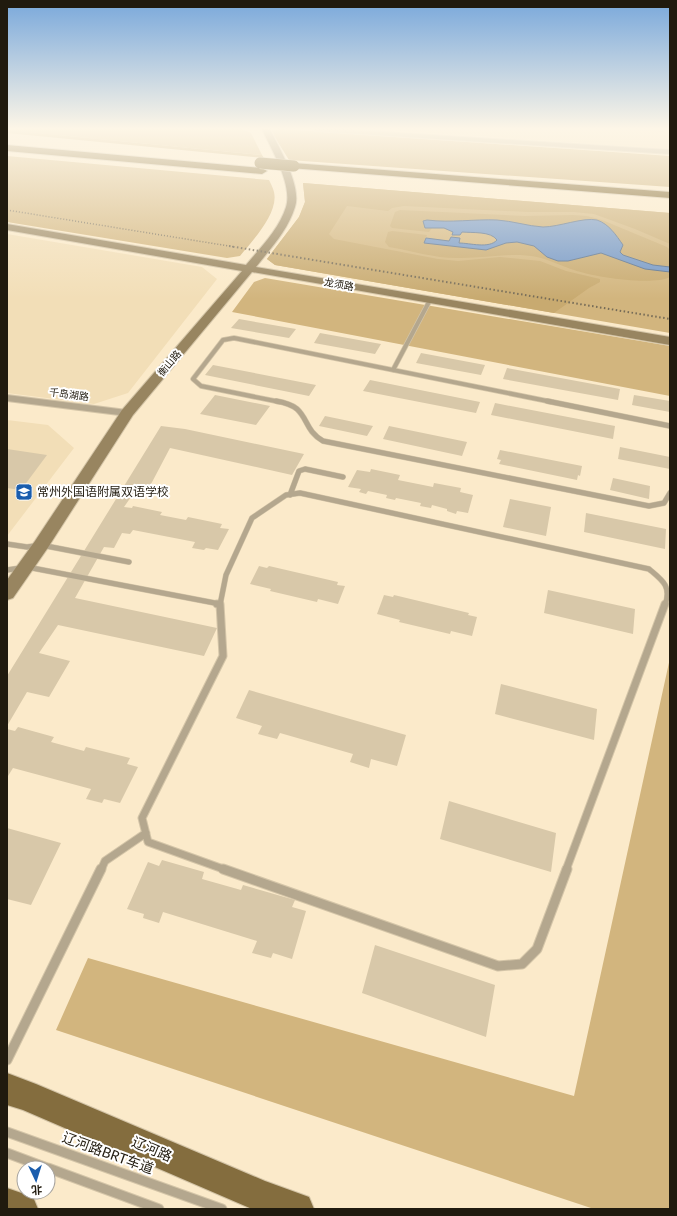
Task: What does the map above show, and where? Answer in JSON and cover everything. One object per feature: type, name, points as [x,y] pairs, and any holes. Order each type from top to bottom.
[{"type":"highway","points":[[438,186],[670,203]]},
{"type":"highway","points":[[541,186],[670,194]]},
{"type":"main road","name":"辽河路","points":[[7,1089],[25,1095],[264,1197],[297,1209]]},
{"type":"main road","points":[[7,1205],[21,1209]]},
{"type":"street","name":"衡山路","points":[[246,268],[283,211],[285,199],[283,186]]},
{"type":"street","name":"衡山路","points":[[7,593],[27,567],[41,545],[122,412],[278,232],[290,206],[290,186]]},
{"type":"street","name":"龙须路","points":[[7,227],[670,341]]},
{"type":"street","name":"千岛湖路","points":[[7,398],[122,412]]},
{"type":"street","name":"衡山路","points":[[9,571],[27,547],[105,425],[122,412]]},
{"type":"lane","points":[[393,370],[430,300]]},
{"type":"lane","points":[[670,426],[234,338],[223,340],[194,379],[201,386],[285,403],[297,409],[314,436],[323,441],[649,506],[664,503],[670,493]]},
{"type":"lane","points":[[290,494],[299,471],[305,469],[343,477]]},
{"type":"lane","points":[[300,493],[649,569],[665,583],[668,596],[537,949],[522,964],[498,966],[148,842],[142,818],[223,656],[220,604],[226,575],[252,518],[286,495],[300,493]]},
{"type":"lane","points":[[7,544],[27,547],[41,545],[128,562]]},
{"type":"lane","points":[[9,571],[27,567],[220,604]]},
{"type":"lane","points":[[7,1060],[105,861],[146,833]]},
{"type":"lane","name":"辽河路BRT车道","points":[[7,1132],[222,1209]]},
{"type":"lane","points":[[7,1153],[26,1160]]},
{"type":"lane","points":[[56,1171],[159,1209]]},
{"type":"shaded area","points":[[7,186],[272,186],[274,192],[274,200],[269,218],[240,256],[227,258],[7,222]]},
{"type":"shaded area","points":[[303,186],[337,186],[670,213],[670,333],[275,265],[267,259],[299,217],[305,202]]},
{"type":"shaded area","points":[[303,186],[337,186],[670,213],[670,244],[594,214],[404,206],[392,208],[388,211],[347,206],[329,234],[334,239],[438,259],[458,261],[500,257],[540,261],[566,271],[600,279],[600,282],[554,313],[275,265],[267,259],[299,217],[305,202]]},
{"type":"shaded area","points":[[652,186],[670,186],[670,187]]},
{"type":"shaded area","points":[[400,210],[525,216],[587,216],[602,220],[667,247],[670,250],[670,267],[653,265],[623,255],[620,252],[621,249],[574,223],[542,227],[498,220],[442,222],[427,220],[425,228],[432,228],[429,232],[392,228],[390,226],[395,212]]},
{"type":"shaded area","points":[[392,231],[427,235],[424,243],[486,250],[506,243],[517,242],[534,246],[547,257],[568,261],[601,253],[645,269],[670,272],[670,277],[662,280],[650,281],[608,278],[583,273],[542,258],[518,255],[471,258],[434,256],[389,247],[385,242],[388,232]]},
{"type":"shaded area","points":[[7,234],[202,267],[217,279],[128,393],[94,404],[7,393]]},
{"type":"shaded area","points":[[265,278],[670,346],[670,396],[232,312],[254,282]]},
{"type":"shaded area","name":"常州外国语附属双语学校","points":[[7,420],[48,425],[74,448],[7,536]]},
{"type":"shaded area","points":[[670,658],[670,1209],[594,1209],[56,1030],[88,958],[574,1096]]},
{"type":"water","points":[[591,219],[597,220],[609,227],[618,237],[623,245],[620,252],[623,255],[653,265],[670,267],[670,272],[645,269],[601,253],[568,261],[558,261],[547,257],[534,246],[517,242],[506,243],[486,250],[424,243],[426,238],[449,241],[451,237],[460,238],[459,243],[479,245],[494,243],[497,240],[486,234],[462,232],[460,235],[452,235],[453,232],[444,228],[425,228],[423,221],[497,220],[531,226],[549,227]]},
{"type":"building","points":[[239,319],[296,329],[289,338],[231,328]]},
{"type":"building","points":[[320,333],[381,344],[375,354],[314,343]]},
{"type":"building","points":[[421,353],[485,365],[481,375],[416,363]]},
{"type":"building","points":[[213,365],[316,385],[309,396],[205,375]]},
{"type":"building","points":[[507,368],[620,389],[618,400],[503,379]]},
{"type":"building","points":[[370,380],[480,402],[476,413],[363,391]]},
{"type":"building","points":[[215,395],[270,406],[256,425],[200,414]]},
{"type":"building","points":[[634,395],[670,401],[670,412],[632,405]]},
{"type":"building","points":[[495,403],[615,426],[613,439],[491,415]]},
{"type":"building","points":[[325,416],[373,426],[367,436],[319,426]]},
{"type":"building","points":[[161,426],[185,429],[304,454],[292,475],[170,448],[150,486],[140,484],[124,507],[132,508],[133,506],[162,512],[160,515],[186,520],[188,517],[222,524],[220,528],[229,529],[218,550],[192,548],[195,542],[133,530],[130,534],[122,533],[114,548],[104,547],[75,598],[217,628],[204,656],[58,625],[39,653],[70,661],[49,697],[27,692],[7,726],[7,676]]},
{"type":"building","points":[[389,426],[467,442],[462,456],[383,439]]},
{"type":"building","points":[[620,447],[670,457],[670,469],[618,459]]},
{"type":"building","points":[[7,449],[47,455],[21,490],[7,488]]},
{"type":"building","points":[[500,450],[582,466],[580,476],[578,475],[577,480],[499,464],[501,460],[497,459]]},
{"type":"building","points":[[371,469],[400,475],[398,480],[433,487],[434,483],[461,488],[460,492],[473,495],[468,513],[457,511],[456,514],[447,511],[447,509],[432,505],[431,508],[420,506],[421,503],[396,498],[395,500],[386,498],[387,495],[368,491],[366,494],[359,492],[361,489],[348,487],[357,470],[370,472]]},
{"type":"building","points":[[613,478],[650,486],[649,499],[610,490]]},
{"type":"building","points":[[510,499],[551,507],[546,536],[503,527]]},
{"type":"building","points":[[586,513],[666,529],[665,549],[584,532]]},
{"type":"building","points":[[259,566],[267,568],[269,566],[338,582],[337,585],[345,586],[338,604],[318,599],[317,602],[270,591],[271,589],[250,584]]},
{"type":"building","points":[[548,590],[635,609],[633,634],[544,613]]},
{"type":"building","points":[[384,595],[393,597],[394,595],[469,613],[468,615],[477,617],[472,636],[451,631],[450,634],[399,622],[400,620],[377,614]]},
{"type":"building","points":[[501,684],[597,709],[594,740],[495,714]]},
{"type":"building","points":[[249,690],[406,735],[397,766],[371,759],[369,768],[350,762],[353,754],[280,733],[277,739],[258,734],[262,726],[236,718]]},
{"type":"building","points":[[18,727],[54,737],[51,742],[84,751],[86,747],[130,758],[127,764],[138,767],[120,803],[104,799],[102,803],[86,799],[91,789],[13,768],[8,776],[7,729],[15,731]]},
{"type":"building","points":[[449,801],[556,833],[551,872],[440,839]]},
{"type":"building","points":[[7,828],[61,843],[31,905],[7,899]]},
{"type":"building","points":[[162,860],[204,872],[202,879],[241,890],[243,885],[295,900],[292,907],[306,911],[292,959],[273,953],[271,958],[252,953],[257,941],[163,912],[159,923],[143,918],[144,914],[127,909],[148,862],[159,866]]},
{"type":"building","points":[[375,945],[495,985],[486,1037],[362,993]]},
{"type":"railway","points":[[7,210],[235,247]]},
{"type":"railway","points":[[229,246],[670,319]]},
{"type":"place","name":"常州外国语附属双语学校","points":[[24,492]]}]
